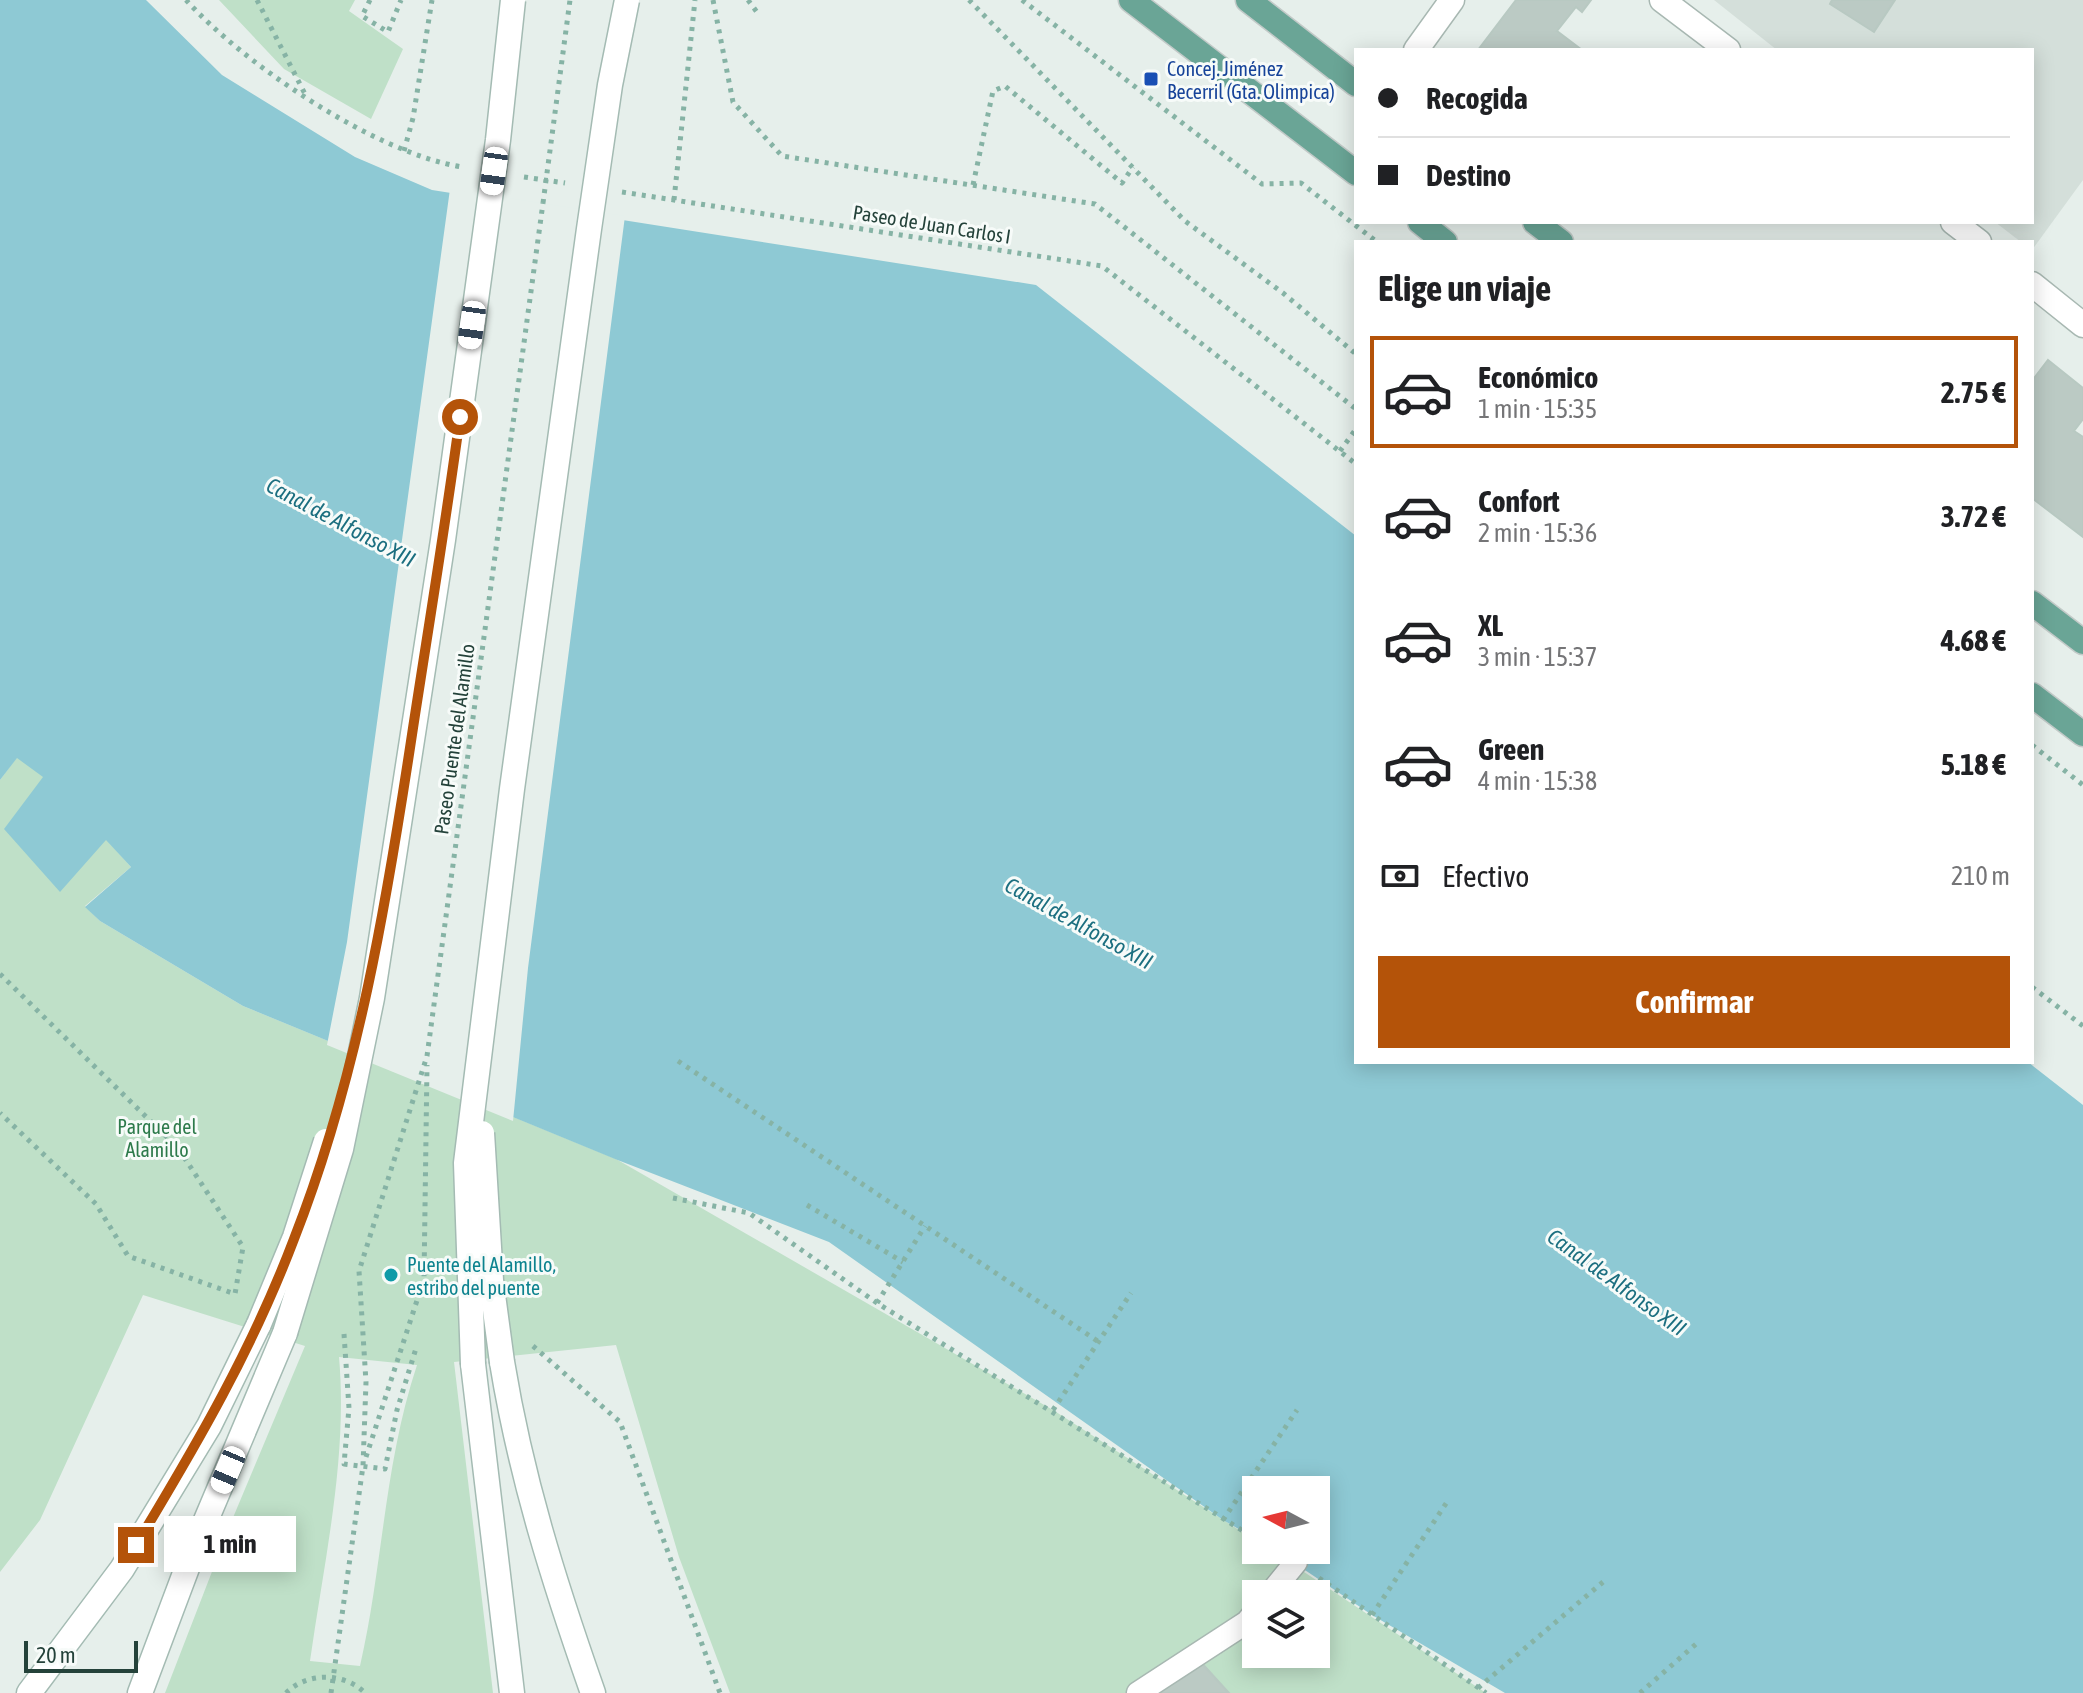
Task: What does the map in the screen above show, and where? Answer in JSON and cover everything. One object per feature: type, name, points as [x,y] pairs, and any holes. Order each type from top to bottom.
[{"type":"main road","points":[[140,1693],[196,1544],[285,1333],[341,1149],[372,998],[443,540],[498,140],[513,0]]},
{"type":"main road","points":[[512,1693],[473,1364],[466,1163],[514,773],[589,229],[610,85],[627,0]]},
{"type":"main road","points":[[1131,0],[1354,171]]},
{"type":"main road","points":[[1248,0],[1354,82]]},
{"type":"main road","points":[[1417,48],[1452,0]]},
{"type":"main road","points":[[1662,0],[1725,48]]},
{"type":"main road","points":[[1422,224],[1442,240]]},
{"type":"main road","points":[[1538,224],[1558,240]]},
{"type":"main road","points":[[1956,224],[1976,240]]},
{"type":"main road","points":[[2034,287],[2083,325]]},
{"type":"main road","points":[[2034,605],[2083,642]]},
{"type":"main road","points":[[2034,697],[2083,734]]},
{"type":"main road","points":[[29,1693],[122,1569],[209,1426],[259,1324],[295,1237],[339,1102],[381,934]]},
{"type":"main road","points":[[479,1059],[491,1280],[517,1450],[537,1525],[593,1693]]},
{"type":"lane","points":[[1281,1580],[1294,1564]]},
{"type":"lane","points":[[1138,1693],[1242,1625]]},
{"type":"path","points":[[186,0],[255,65],[306,97],[404,151],[439,163],[470,168]]},
{"type":"path","points":[[257,0],[306,97]]},
{"type":"path","points":[[370,0],[362,16],[388,32],[401,0]]},
{"type":"path","points":[[404,151],[413,118],[432,0]]},
{"type":"path","name":"Paseo Puente del Alamillo","points":[[363,1466],[366,1382],[359,1271],[427,1056],[570,0]]},
{"type":"path","points":[[674,200],[695,0]]},
{"type":"path","points":[[713,0],[733,102],[782,156],[1095,204],[1354,407]]},
{"type":"path","points":[[748,0],[759,15]]},
{"type":"path","points":[[969,0],[1185,221],[1283,293],[1354,352]]},
{"type":"path","points":[[1022,0],[1262,184],[1301,183],[1374,240]]},
{"type":"path","points":[[973,185],[993,91],[1005,86],[1122,183],[1133,167]]},
{"type":"path","points":[[517,176],[580,185]]},
{"type":"path","name":"Paseo de Juan Carlos I","points":[[611,190],[1102,266],[1354,462]]},
{"type":"path","points":[[1340,451],[1354,432]]},
{"type":"path","points":[[2034,747],[2083,785]]},
{"type":"path","points":[[0,974],[178,1148],[243,1247],[235,1294],[128,1256],[96,1204],[0,1113]]},
{"type":"path","points":[[2034,989],[2083,1026]]},
{"type":"path","points":[[331,1693],[363,1466],[424,1279],[427,1056]]},
{"type":"path","points":[[678,1061],[1099,1342]]},
{"type":"path","points":[[673,1198],[749,1213],[877,1303],[1053,1410],[1242,1531]]},
{"type":"path","points":[[807,1205],[903,1262]]},
{"type":"path","points":[[877,1303],[925,1226]]},
{"type":"path","points":[[1053,1410],[1131,1293]]},
{"type":"path","points":[[344,1334],[349,1408],[344,1464],[385,1469],[397,1410],[417,1345]]},
{"type":"path","points":[[523,1338],[620,1422],[720,1693]]},
{"type":"path","points":[[1223,1520],[1297,1410]]},
{"type":"path","points":[[1372,1615],[1449,1499]]},
{"type":"path","points":[[1299,1564],[1486,1693]]},
{"type":"path","points":[[1478,1688],[1603,1582]]},
{"type":"path","points":[[1640,1693],[1696,1644]]},
{"type":"path","points":[[286,1693],[308,1679],[334,1678],[345,1680],[365,1693]]},
{"type":"shaded area","points":[[1714,0],[2083,0],[2083,180],[2034,247],[2034,240],[2018,240],[1998,224],[2034,224],[2034,48],[1774,48]]},
{"type":"green space","points":[[219,0],[355,0],[349,11],[403,49],[371,119],[284,69]]},
{"type":"green space","name":"Parque del Alamillo","points":[[17,757],[44,777],[60,891],[106,839],[131,867],[85,906],[100,921],[243,1006],[616,1159],[1053,1410],[1242,1532],[1242,1564],[1292,1564],[1316,1580],[1242,1580],[1242,1668],[1330,1668],[1330,1589],[1486,1693],[730,1693],[679,1557],[616,1345],[454,1362],[493,1693],[165,1693],[232,1520],[305,1346],[143,1295],[40,1520],[0,1572],[0,780]],"holes":[[[339,1357],[417,1365],[397,1440],[360,1666],[310,1661],[337,1471],[341,1395]]]},
{"type":"water","name":"Canal de Alfonso XIII","points":[[0,0],[146,0],[222,75],[355,157],[432,190],[1036,285],[1354,534],[1354,1064],[2031,1064],[2083,1105],[2083,1693],[1505,1693],[1372,1615],[1330,1587],[1330,1580],[1320,1580],[1296,1564],[1330,1564],[1330,1476],[1242,1476],[1242,1531],[829,1242],[615,1159],[243,1006],[100,921],[85,907],[131,867],[106,840],[60,892],[4,829],[43,777],[17,758],[0,780]]},
{"type":"pier","points":[[450,189],[625,216],[528,968],[513,1121],[327,1045],[347,942]]},
{"type":"building","points":[[1516,0],[1591,0],[1582,12],[1576,7],[1557,31],[1579,48],[1480,48]]},
{"type":"building","points":[[1832,0],[1895,0],[1874,32],[1830,4]]},
{"type":"building","points":[[2048,360],[2083,388],[2083,419],[2074,431],[2083,437],[2083,537],[2034,500],[2034,378]]},
{"type":"building","points":[[1198,1659],[1229,1693],[1157,1693]]},
{"type":"place","name":"Concej. Jiménez Becerril (Gta. Olimpica)","points":[[1151,79]]},
{"type":"place","name":"Puente del Alamillo, estribo del puente","points":[[391,1275]]},
{"type":"route","points":[[136,1545],[209,1426],[259,1324],[295,1237],[339,1102],[381,934],[460,417]]}]
